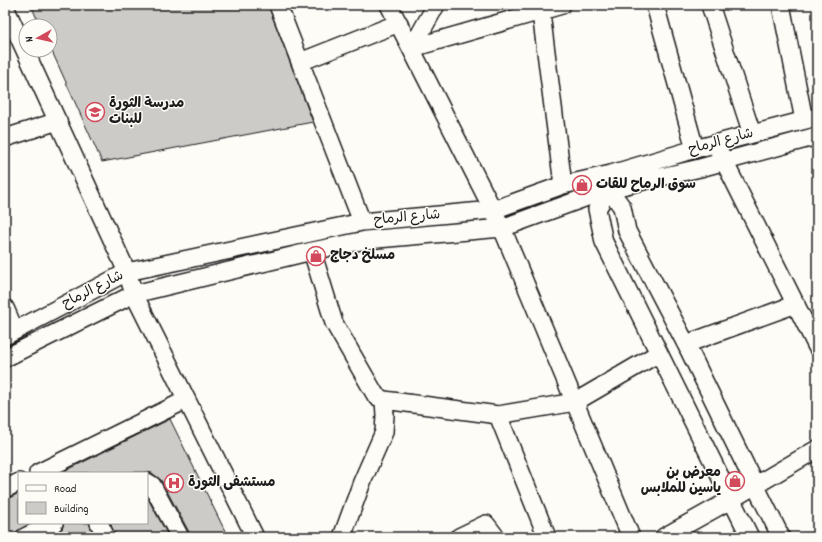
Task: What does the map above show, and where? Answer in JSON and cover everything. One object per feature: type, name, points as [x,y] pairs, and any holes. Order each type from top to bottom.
[{"type":"street","points":[[278,5],[362,222]]},
{"type":"street","points":[[389,5],[502,228],[630,537]]},
{"type":"street","points":[[412,48],[436,5]]},
{"type":"street","points":[[412,48],[540,9],[562,5]]},
{"type":"street","points":[[655,5],[695,149]]},
{"type":"street","points":[[710,5],[752,134]]},
{"type":"street","points":[[781,5],[811,118]]},
{"type":"street","points":[[5,8],[127,272],[134,294],[255,537]]},
{"type":"street","points":[[540,9],[563,185]]},
{"type":"street","points":[[300,62],[399,23]]},
{"type":"street","name":"شارع الرماح","points":[[5,358],[134,294],[312,251],[366,240],[502,228],[610,181],[695,149],[811,118]]},
{"type":"street","points":[[5,138],[58,121]]},
{"type":"street","name":"شارع الرماح","points":[[10,333],[127,272],[362,222],[493,210],[563,185],[610,181],[724,161],[817,136]]},
{"type":"street","points":[[716,144],[817,347]]},
{"type":"street","points":[[610,181],[622,208],[627,231],[686,344],[754,485],[781,537]]},
{"type":"street","points":[[610,181],[597,209],[604,242],[750,537]]},
{"type":"street","points":[[312,251],[334,323],[376,396],[384,400],[498,415],[575,402],[659,353]]},
{"type":"street","points":[[686,344],[796,304]]},
{"type":"street","points":[[5,308],[10,333]]},
{"type":"street","points":[[40,472],[186,400]]},
{"type":"street","points":[[342,537],[362,482],[384,432],[384,400]]},
{"type":"street","points":[[498,415],[547,537]]},
{"type":"street","points":[[664,537],[817,449]]},
{"type":"street","points":[[5,489],[18,482]]},
{"type":"street","points":[[148,483],[152,485],[180,537]]},
{"type":"street","points":[[24,537],[52,524]]},
{"type":"street","points":[[100,524],[106,537]]},
{"type":"street","points":[[459,537],[486,524],[496,537]]},
{"type":"building","name":"مدرسة الثورة للبنات","points":[[31,5],[268,5],[313,122],[102,162],[55,58],[58,58],[58,18],[37,18]]},
{"type":"building","points":[[170,419],[228,537],[190,537],[189,532],[161,480],[152,473],[63,472]]},
{"type":"building","points":[[18,494],[18,524],[29,524],[17,531],[15,537],[5,537],[5,500]]},
{"type":"building","points":[[148,499],[169,537],[116,537],[110,524],[148,524]]},
{"type":"building","points":[[64,524],[89,524],[95,537],[48,537],[62,529]]},
{"type":"place","name":"مدرسة الثورة للبنات","points":[[95,112]]},
{"type":"place","name":"سوق الرماح للقات","points":[[582,185]]},
{"type":"place","name":"مسلخ دجاج","points":[[316,256]]},
{"type":"place","name":"معرض بن ياسين للملابس","points":[[735,481]]},
{"type":"place","name":"مستشفى الثورة","points":[[174,483]]}]
